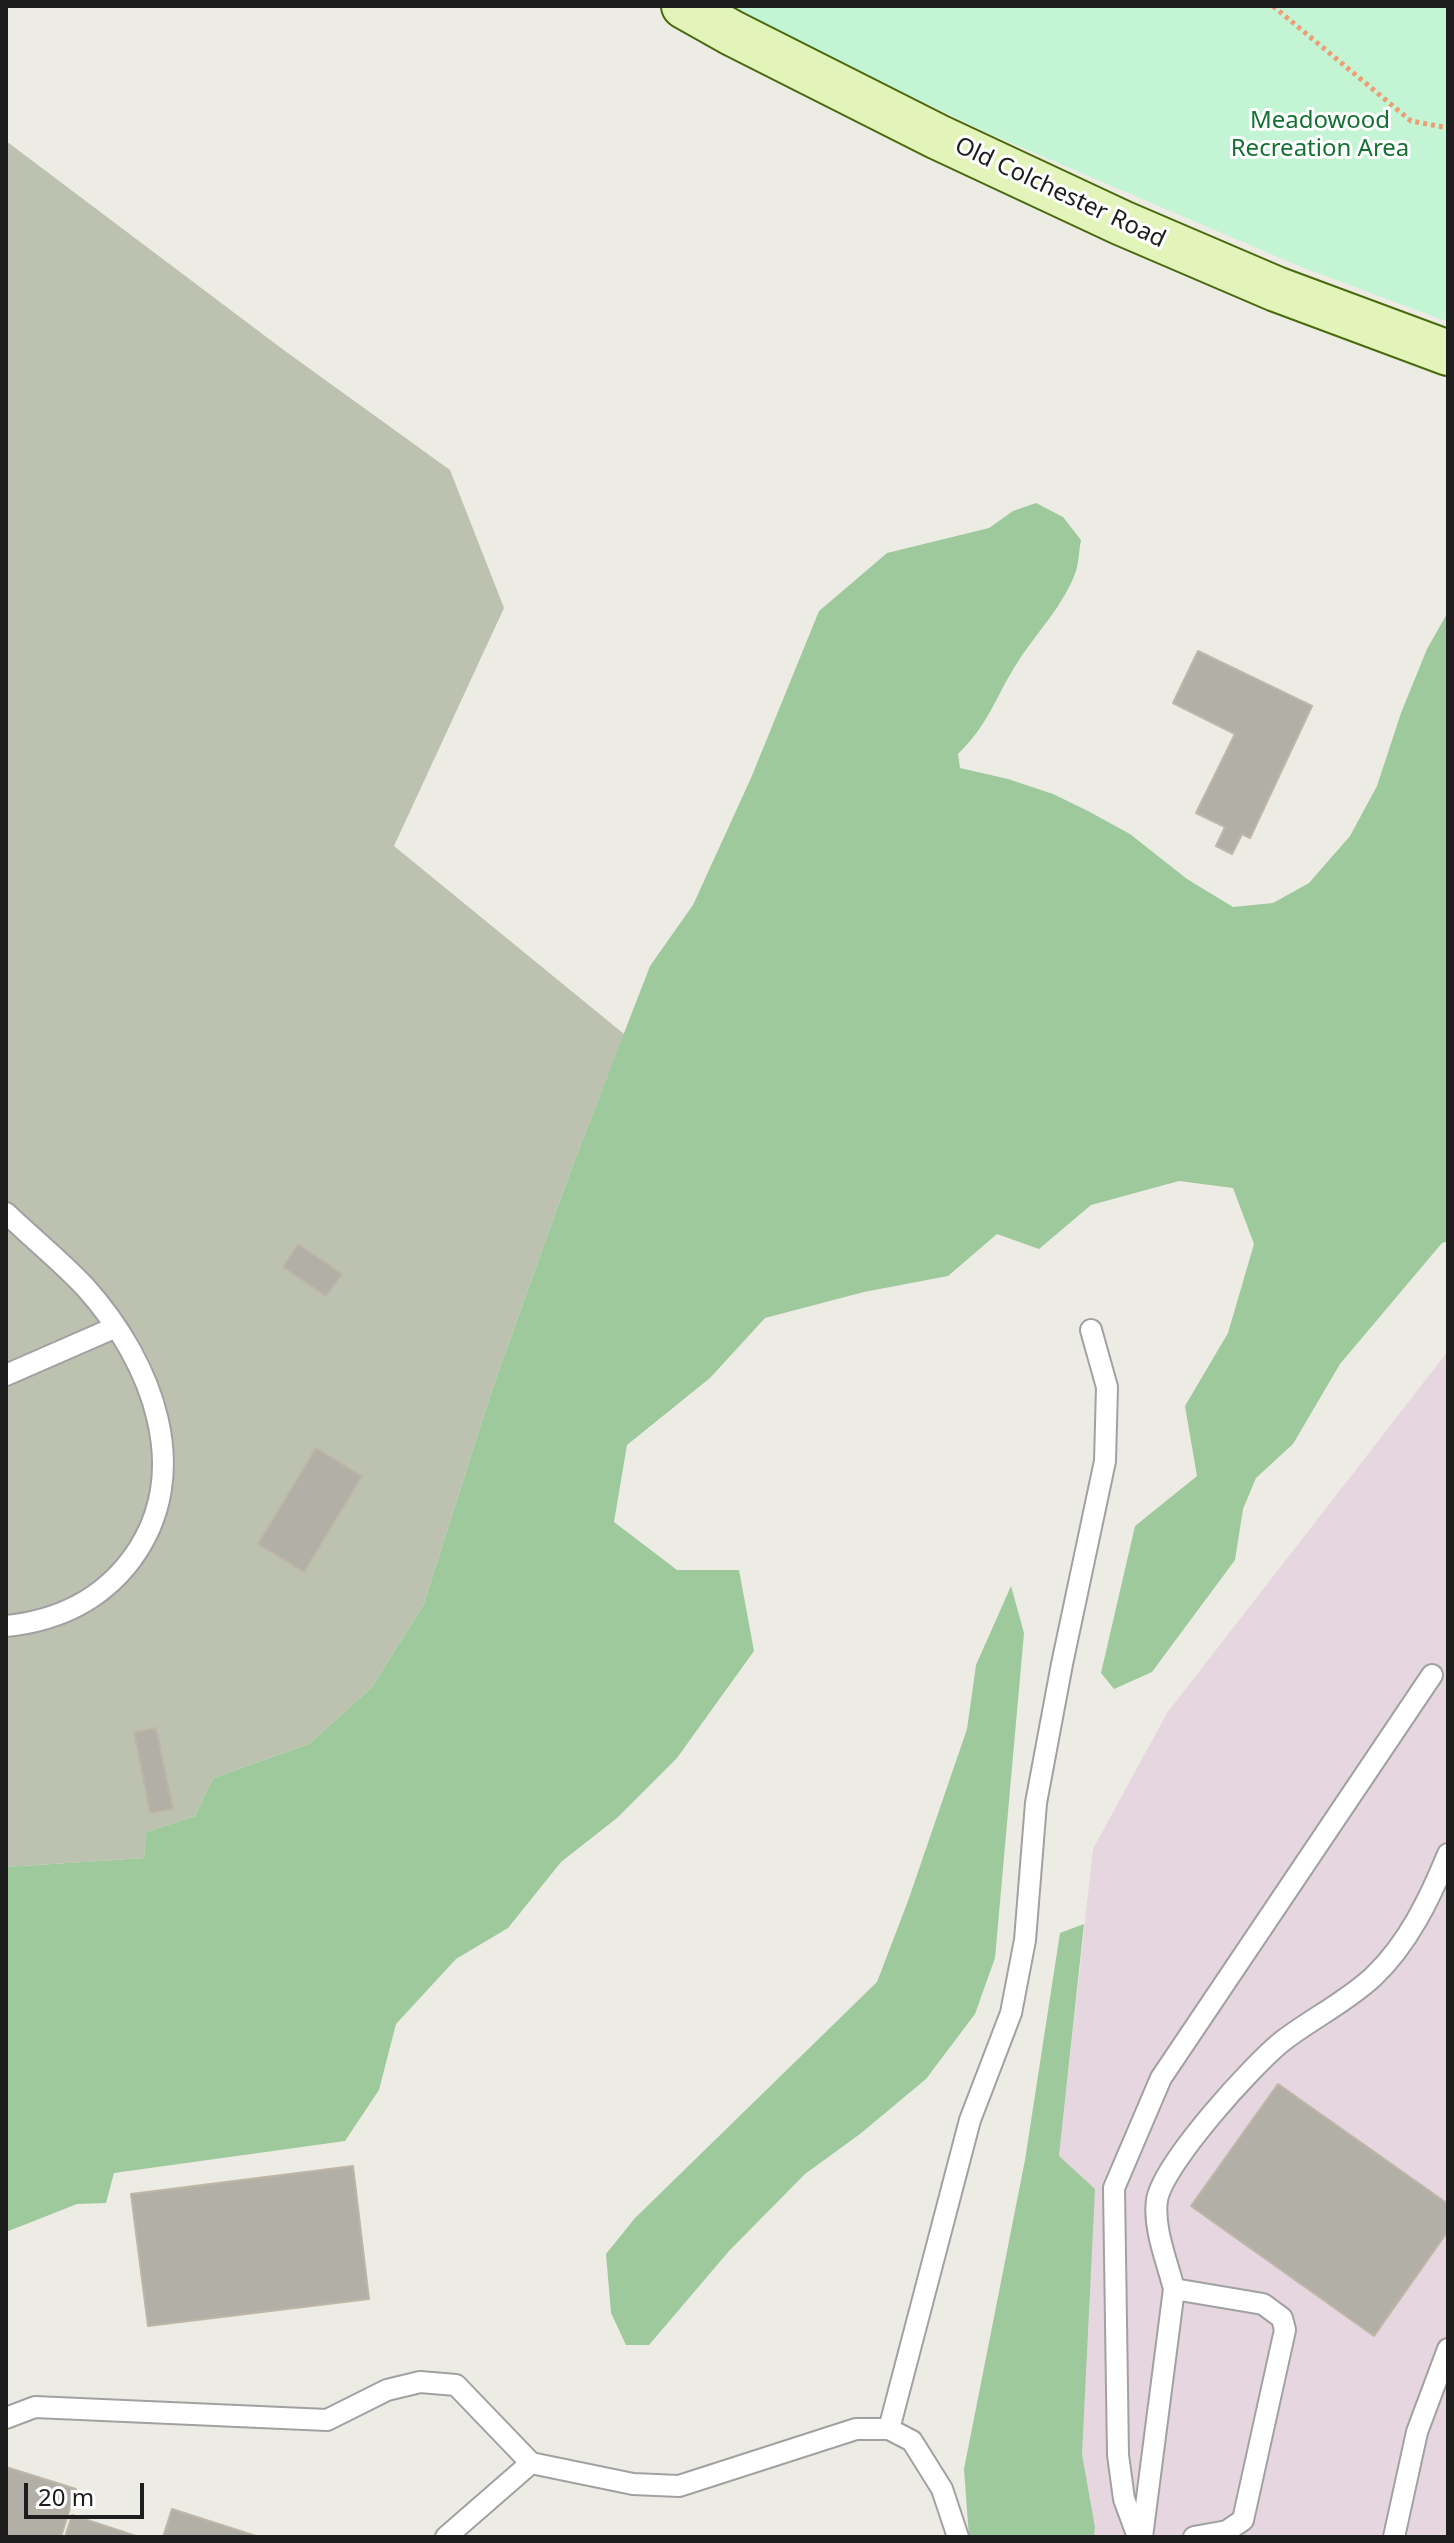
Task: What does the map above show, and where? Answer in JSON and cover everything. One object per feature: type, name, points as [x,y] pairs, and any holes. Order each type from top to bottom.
[{"type":"street","name":"Old Colchester Road","points":[[684,6],[938,137],[1122,223],[1276,289],[1448,353]]},
{"type":"lane","points":[[6,1213],[86,1288],[116,1327],[136,1362],[162,1432],[164,1479],[156,1513],[141,1546],[121,1573],[98,1594],[66,1613],[31,1624],[6,1626]]},
{"type":"lane","points":[[6,1375],[116,1327]]},
{"type":"lane","points":[[889,2429],[970,2120],[1011,2013],[1025,1940],[1036,1803],[1105,1461],[1107,1387],[1091,1330]]},
{"type":"lane","points":[[1140,2537],[1124,2499],[1118,2455],[1114,2188],[1161,2078],[1432,1675]]},
{"type":"lane","points":[[1140,2537],[1174,2289],[1158,2226],[1157,2203],[1161,2184],[1173,2164],[1258,2062],[1353,1994],[1395,1954],[1418,1918],[1448,1854]]},
{"type":"lane","points":[[1174,2289],[1263,2304],[1282,2318],[1285,2330],[1243,2520],[1227,2531],[1194,2537]]},
{"type":"lane","points":[[1394,2537],[1417,2432],[1448,2349]]},
{"type":"lane","points":[[6,2418],[35,2407],[327,2420],[387,2390],[420,2382],[456,2385],[531,2463],[633,2484],[679,2486],[856,2429],[889,2429],[912,2441],[942,2489],[958,2537]]},
{"type":"lane","points":[[446,2537],[531,2463]]},
{"type":"path","points":[[1273,6],[1411,121],[1448,128]]},
{"type":"shaded area","points":[[6,141],[285,351],[450,470],[504,608],[394,846],[624,1034],[568,1178],[493,1387],[423,1606],[371,1688],[309,1744],[213,1778],[195,1816],[146,1832],[144,1858],[6,1867]]},
{"type":"shaded area","points":[[1448,1351],[1448,2537],[1094,2537],[1095,2527],[1082,2454],[1059,2156],[1093,1849],[1167,1713]]},
{"type":"green space","name":"Meadowood Recreation Area","points":[[725,6],[1448,6],[1448,322],[1299,266],[981,130]]},
{"type":"green space","points":[[1036,503],[1063,517],[1081,540],[1076,571],[1065,595],[1019,660],[985,720],[958,754],[960,768],[1053,794],[1088,811],[1130,834],[1187,879],[1233,907],[1273,903],[1309,883],[1350,836],[1377,786],[1401,713],[1427,649],[1448,612],[1448,1241],[1442,1243],[1340,1364],[1293,1444],[1256,1478],[1243,1509],[1235,1560],[1152,1672],[1114,1689],[1101,1673],[1135,1526],[1197,1476],[1185,1406],[1228,1333],[1254,1244],[1233,1188],[1179,1181],[1091,1205],[1039,1249],[997,1234],[948,1276],[864,1292],[765,1318],[710,1378],[627,1445],[614,1522],[677,1570],[739,1570],[754,1651],[677,1758],[617,1818],[561,1862],[508,1928],[456,1959],[396,2024],[379,2090],[345,2141],[114,2173],[106,2203],[77,2204],[6,2232],[6,1867],[144,1858],[146,1832],[195,1816],[213,1778],[309,1744],[371,1688],[423,1606],[493,1387],[568,1178],[650,966],[693,905],[751,778],[819,611],[887,553],[989,528],[1013,511]]},
{"type":"green space","points":[[1011,1586],[1024,1633],[995,1958],[975,2014],[926,2079],[860,2134],[805,2174],[729,2251],[649,2345],[626,2345],[611,2313],[606,2254],[635,2218],[877,1982],[967,1729],[976,1665]]},
{"type":"green space","points":[[1084,1924],[1059,2156],[1095,2189],[1082,2454],[1095,2527],[1094,2537],[969,2537],[964,2469],[1025,2160],[1060,1933]]},
{"type":"building","points":[[1198,651],[1312,706],[1250,838],[1242,834],[1232,854],[1216,846],[1225,827],[1196,813],[1235,734],[1173,703]]},
{"type":"building","points":[[298,1244],[342,1274],[326,1296],[283,1267]]},
{"type":"building","points":[[316,1448],[362,1476],[304,1572],[258,1544]]},
{"type":"building","points":[[156,1728],[173,1809],[150,1813],[134,1732]]},
{"type":"building","points":[[1278,2084],[1448,2204],[1448,2231],[1374,2336],[1191,2206]]},
{"type":"building","points":[[353,2166],[369,2299],[148,2326],[131,2194]]},
{"type":"building","points":[[6,2467],[76,2489],[61,2537],[6,2537]]},
{"type":"building","points":[[172,2509],[256,2536],[163,2537]]},
{"type":"building","points":[[72,2515],[139,2537],[65,2537]]}]
